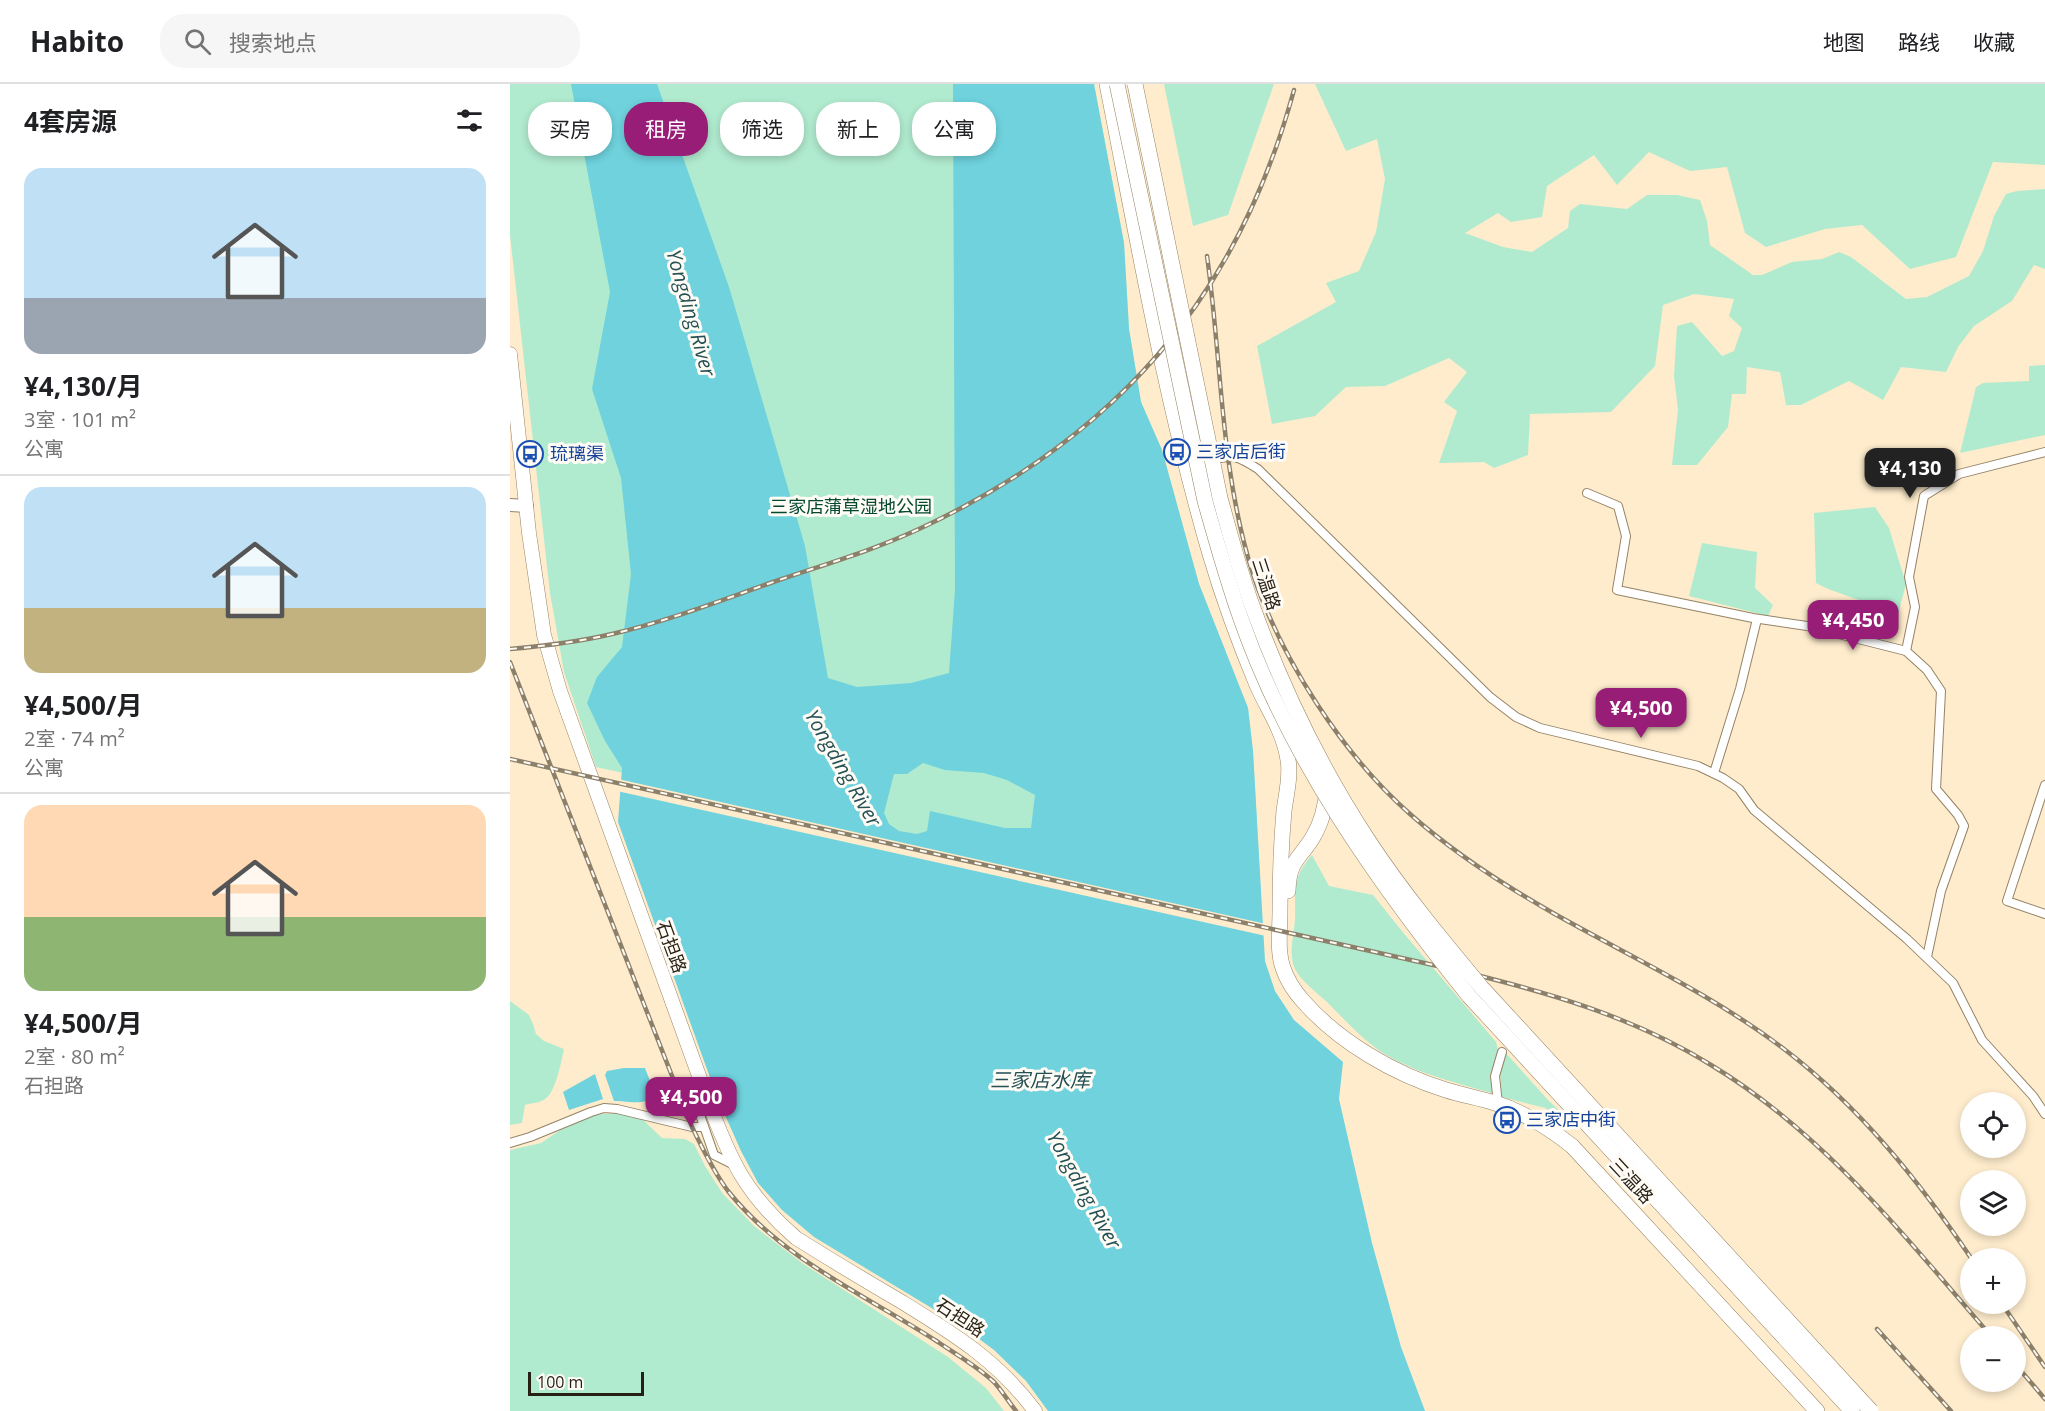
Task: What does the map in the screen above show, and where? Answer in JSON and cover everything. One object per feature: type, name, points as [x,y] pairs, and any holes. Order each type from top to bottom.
[{"type":"highway","name":"三温路","points":[[1107,84],[1155,332],[1185,465],[1232,621],[1258,687],[1277,721],[1289,762],[1280,849],[1280,948],[1282,966],[1289,982],[1302,1000],[1339,1035],[1366,1052],[1414,1078],[1446,1090],[1498,1104],[1532,1118],[1572,1146],[1817,1411]]},
{"type":"highway","points":[[1117,84],[1205,501],[1223,564],[1241,620],[1269,686],[1325,796],[1358,849],[1415,929],[1469,996],[1852,1411]]},
{"type":"highway","name":"三温路","points":[[1135,84],[1210,460],[1255,615],[1281,679],[1322,766],[1327,789],[1323,815],[1313,837],[1294,860],[1288,881],[1287,965],[1294,980],[1307,996],[1346,1030],[1366,1052]]},
{"type":"highway","points":[[1148,148],[1220,498],[1237,559]]},
{"type":"highway","points":[[1311,742],[1369,841],[1427,921],[1482,988],[1872,1411]]},
{"type":"main road","name":"石担路","points":[[511,363],[544,635],[560,691],[699,1077],[734,1165],[749,1189],[773,1218],[796,1238],[958,1336],[989,1360],[1018,1388],[1035,1411]]},
{"type":"street","points":[[1906,651],[1915,607],[1909,577],[1924,496],[1959,474],[2045,452]]},
{"type":"street","points":[[1185,465],[1231,456],[1239,457],[1258,469],[1490,697],[1516,717],[1540,728],[1698,766],[1739,789],[1754,810],[1927,957],[1953,983],[1982,1040],[2033,1096],[2045,1114]]},
{"type":"street","points":[[1587,493],[1617,506],[1626,536],[1617,591],[1757,619],[1807,626],[1906,651],[1927,670],[1941,691],[1936,789],[1958,815],[1964,826],[1941,891],[1927,957]]},
{"type":"street","points":[[510,505],[527,506]]},
{"type":"street","points":[[1714,773],[1740,689],[1757,619]]},
{"type":"street","points":[[2045,784],[2007,901],[2045,914]]},
{"type":"street","points":[[1498,1104],[1495,1076],[1502,1052]]},
{"type":"street","points":[[699,1077],[691,1089],[714,1155],[734,1165]]},
{"type":"street","points":[[510,1143],[604,1108],[692,1127],[704,1127]]},
{"type":"green space","name":"三家店蒲草湿地公园","points":[[510,84],[1094,84],[1124,243],[1129,329],[1141,402],[1162,450],[1199,584],[1248,708],[1253,751],[1262,916],[596,767],[564,672],[550,593],[510,235]]},
{"type":"green space","points":[[1164,84],[1274,84],[1228,215],[1193,226]]},
{"type":"green space","points":[[1315,84],[2045,84],[2045,165],[1993,162],[1956,257],[1910,269],[1862,225],[1825,229],[1766,247],[1745,233],[1727,167],[1690,171],[1649,152],[1617,185],[1594,155],[1547,186],[1542,217],[1511,222],[1498,213],[1465,233],[1503,247],[1532,252],[1568,228],[1570,211],[1580,204],[1627,209],[1647,195],[1677,195],[1700,200],[1707,221],[1710,245],[1753,275],[1762,275],[1792,262],[1822,259],[1839,252],[1851,257],[1906,299],[1927,297],[1969,276],[1983,251],[1994,216],[2006,194],[2045,189],[2045,269],[2034,265],[2012,301],[1974,326],[1958,347],[1946,372],[1901,367],[1883,400],[1849,381],[1801,405],[1786,405],[1780,372],[1747,367],[1746,394],[1732,394],[1728,427],[1697,465],[1672,465],[1678,410],[1674,376],[1677,326],[1692,322],[1722,356],[1734,351],[1742,328],[1729,316],[1734,299],[1694,294],[1663,305],[1655,366],[1611,412],[1530,414],[1528,455],[1494,468],[1484,462],[1439,463],[1457,411],[1444,402],[1467,372],[1449,358],[1385,386],[1346,387],[1315,416],[1272,424],[1257,346],[1336,302],[1326,283],[1359,271],[1376,232],[1385,179],[1377,139],[1346,151]]},
{"type":"green space","points":[[2045,365],[2045,435],[1960,453],[1976,387],[1983,383],[2029,381],[2029,366]]},
{"type":"green space","points":[[1875,507],[1889,528],[1906,584],[1898,614],[1816,583],[1814,513]]},
{"type":"green space","points":[[1702,543],[1757,552],[1755,588],[1773,605],[1768,616],[1689,596]]},
{"type":"green space","points":[[1312,855],[1329,886],[1373,895],[1496,1042],[1498,1050],[1490,1075],[1492,1093],[1418,1070],[1377,1049],[1357,1033],[1298,973],[1293,963],[1292,951],[1295,893],[1301,871]]},
{"type":"green space","points":[[510,1001],[529,1015],[536,1034],[544,1041],[564,1049],[558,1076],[549,1095],[541,1101],[525,1105],[522,1123],[510,1125]]},
{"type":"green space","points":[[1505,1052],[1548,1100],[1575,1125],[1572,1128],[1545,1108],[1502,1097],[1500,1071]]},
{"type":"green space","points":[[628,1114],[640,1117],[662,1138],[685,1139],[694,1144],[723,1194],[754,1226],[802,1263],[948,1357],[986,1388],[1004,1411],[510,1411],[510,1150],[541,1143],[581,1116]]},
{"type":"water","name":"三家店水库","points":[[571,84],[657,84],[663,102],[624,102],[624,156],[683,156],[729,287],[805,546],[828,678],[857,687],[911,683],[949,673],[955,590],[953,156],[996,156],[996,102],[953,102],[953,84],[1094,84],[1124,243],[1129,329],[1141,402],[1162,450],[1199,584],[1248,708],[1253,751],[1265,961],[1275,991],[1294,1020],[1343,1062],[1339,1099],[1372,1243],[1401,1347],[1425,1411],[1048,1411],[1026,1381],[994,1350],[963,1327],[814,1237],[782,1210],[758,1183],[717,1097],[618,822],[622,768],[605,741],[587,703],[597,677],[622,647],[631,574],[621,478],[592,389],[610,292],[584,156],[612,156],[612,102],[574,102]],"holes":[[[923,763],[945,770],[984,773],[1007,780],[1035,795],[1031,828],[1005,828],[930,811],[927,831],[917,834],[899,831],[889,824],[884,813],[894,774],[907,774]]]},
{"type":"water","points":[[645,1068],[652,1086],[653,1096],[650,1099],[640,1102],[614,1101],[605,1075],[607,1071]]},
{"type":"water","points":[[595,1074],[603,1099],[569,1110],[563,1092]]},
{"type":"pier","points":[[618,779],[1266,924],[1266,936],[617,791]]},
{"type":"railway","points":[[510,649],[599,637],[633,629],[867,550],[902,537],[989,493],[1052,451],[1109,405],[1159,354],[1202,297],[1239,234],[1270,165],[1294,90]]},
{"type":"railway","points":[[1207,256],[1228,456],[1242,535],[1253,574],[1280,639],[1297,672],[1338,735],[1385,790],[1410,814],[1461,855],[1534,902],[1729,1011],[1757,1029],[1811,1071],[1838,1095],[1886,1146],[1909,1173],[1964,1248]]},
{"type":"railway","points":[[510,662],[692,1127],[708,1160],[728,1191],[750,1215],[799,1257],[974,1366],[994,1382],[1016,1411]]},
{"type":"railway","points":[[510,759],[1460,971],[1557,997],[1621,1020],[1652,1033],[1711,1065],[1752,1092],[1790,1122],[1827,1155],[1895,1225],[1982,1326]]},
{"type":"railway","points":[[2009,1314],[2045,1367]]},
{"type":"railway","points":[[1877,1329],[1951,1411]]},
{"type":"railway","points":[[2026,1377],[2045,1399]]},
{"type":"place","name":"三家店后街","points":[[1177,452]]},
{"type":"place","name":"琉璃渠","points":[[530,454]]},
{"type":"place","name":"三家店中街","points":[[1507,1120]]},
{"type":"water label","name":"Yongding River","points":[[691,313]]},
{"type":"water label","name":"Yongding River","points":[[843,768]]},
{"type":"water label","name":"Yongding River","points":[[1084,1190]]}]
